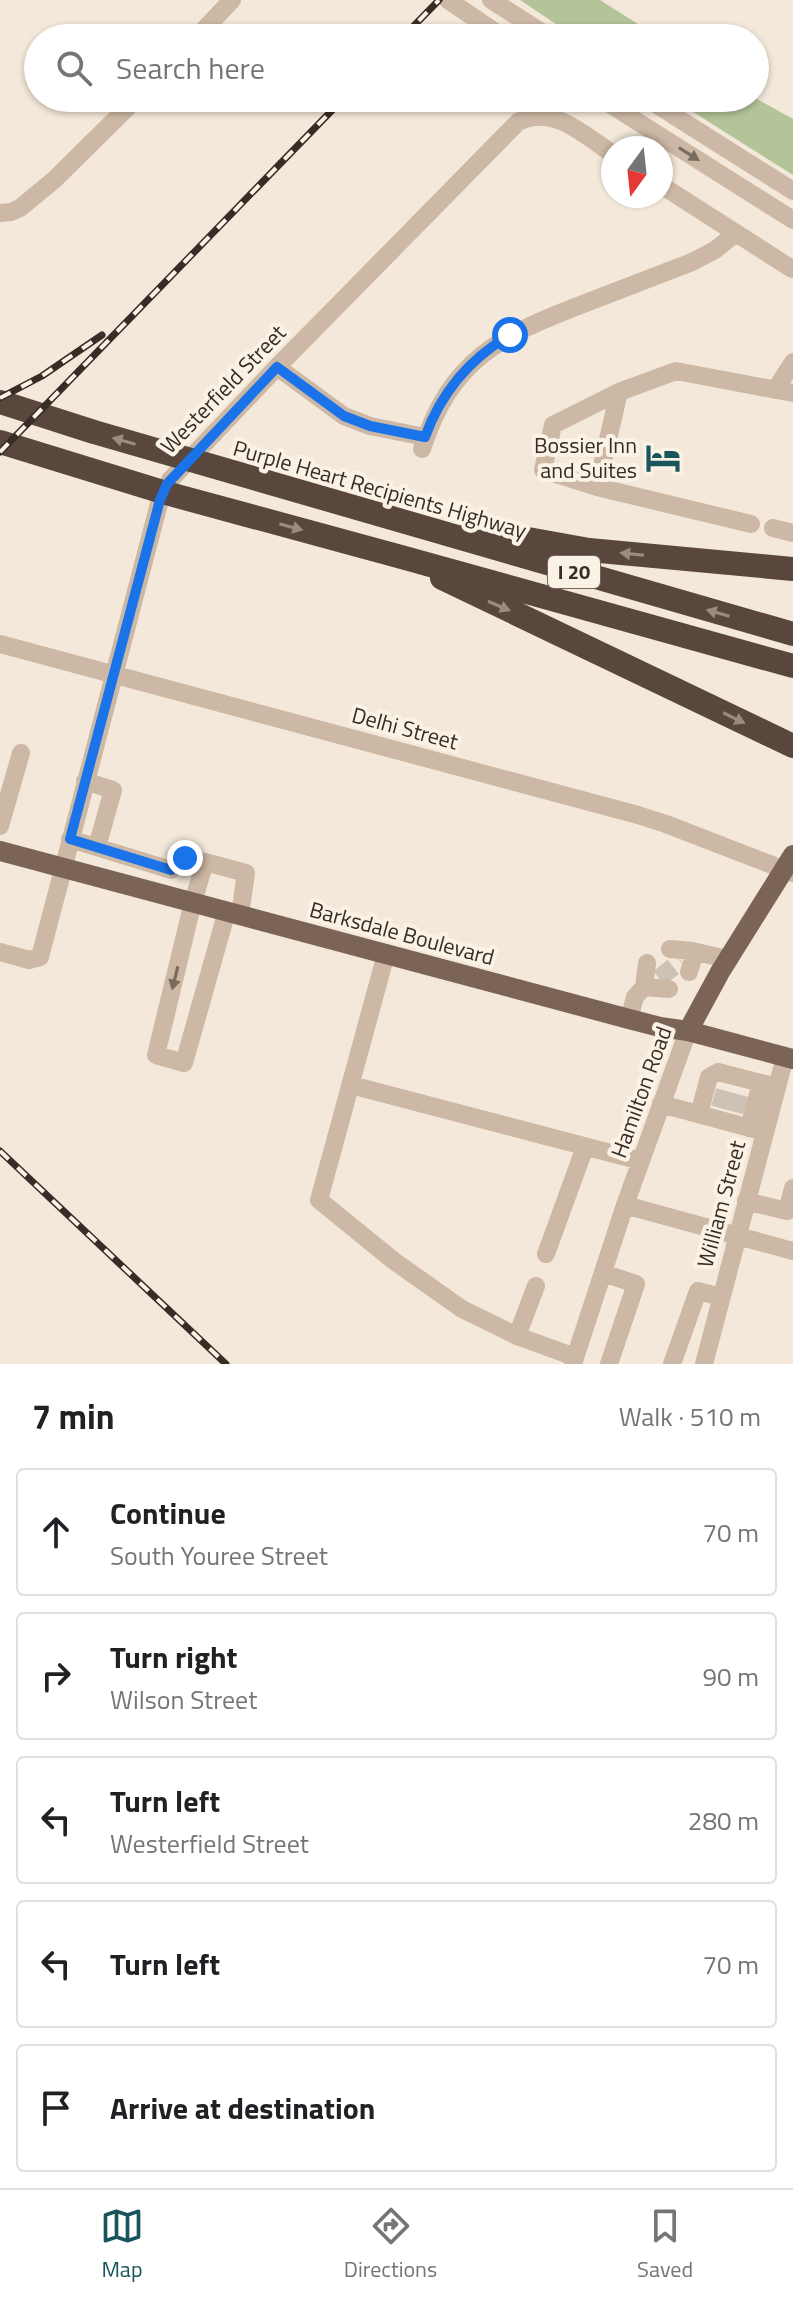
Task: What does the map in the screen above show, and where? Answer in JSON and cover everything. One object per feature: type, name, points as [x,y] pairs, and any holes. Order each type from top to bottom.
[{"type":"highway","name":"Purple Heart Recipients Highway","points":[[0,402],[516,556],[793,634]]},
{"type":"highway","name":"I 20","points":[[0,442],[73,466],[793,666]]},
{"type":"highway","points":[[356,507],[589,550],[793,569]]},
{"type":"highway","points":[[405,558],[465,591],[793,746]]},
{"type":"main road","name":"Barksdale Boulevard","points":[[0,851],[629,1019],[789,1058]]},
{"type":"main road","name":"Hamilton Road","points":[[688,1031],[727,959],[790,866]]},
{"type":"street","points":[[209,24],[232,0]]},
{"type":"street","points":[[448,0],[483,24]]},
{"type":"street","points":[[491,0],[529,24]]},
{"type":"street","points":[[0,213],[11,212],[32,199],[123,112]]},
{"type":"street","points":[[622,112],[793,220]]},
{"type":"street","points":[[668,112],[793,191]]},
{"type":"street","name":"Westerfield Street","points":[[0,952],[29,960],[40,957],[113,674],[167,484],[277,367],[518,122],[532,116],[552,116],[601,147]]},
{"type":"street","points":[[673,193],[792,269]]},
{"type":"street","points":[[277,367],[344,416],[424,443],[436,411],[450,388],[475,360],[498,342],[538,321],[692,262],[715,250],[736,233]]},
{"type":"street","points":[[751,524],[597,487],[543,470],[553,425],[619,392],[676,371],[784,392],[793,362]]},
{"type":"street","points":[[597,487],[619,392]]},
{"type":"street","points":[[773,528],[793,533]]},
{"type":"street","name":"Delhi Street","points":[[0,644],[638,815],[790,866]]},
{"type":"street","points":[[0,825],[21,753]]},
{"type":"street","points":[[85,781],[113,790],[97,847]]},
{"type":"street","points":[[70,839],[171,870]]},
{"type":"street","points":[[165,895],[171,870],[185,858],[205,862],[246,873],[184,1063],[156,1055],[205,862]]},
{"type":"street","points":[[386,954],[319,1200],[379,1249],[462,1309],[574,1360]]},
{"type":"street","points":[[684,958],[727,959]]},
{"type":"street","points":[[629,1019],[635,997],[655,979]]},
{"type":"street","name":"Hamilton Road","points":[[574,1360],[625,1205],[688,1031]]},
{"type":"street","name":"William Street","points":[[704,1364],[746,1201],[757,1130],[749,1083],[789,1058]]},
{"type":"street","points":[[699,1114],[712,1074],[718,1072],[749,1083]]},
{"type":"street","points":[[351,1085],[641,1161]]},
{"type":"street","points":[[661,1104],[699,1114],[727,1114],[757,1130]]},
{"type":"street","points":[[546,1254],[585,1147]]},
{"type":"street","points":[[746,1201],[790,1212],[793,1188]]},
{"type":"street","points":[[625,1205],[793,1251]]},
{"type":"street","points":[[603,1273],[636,1284],[609,1364]]},
{"type":"street","points":[[517,1336],[536,1286]]},
{"type":"street","points":[[672,1364],[698,1291],[721,1297]]},
{"type":"green space","points":[[520,0],[600,0],[638,24],[556,24]]},
{"type":"green space","points":[[769,106],[793,119],[793,175],[693,112],[769,112]]},
{"type":"tunnel","points":[[659,978],[681,961]]},
{"type":"tunnel","points":[[720,1108],[727,1083]]},
{"type":"tunnel","points":[[735,1112],[742,1087]]},
{"type":"railway","points":[[416,24],[439,0]]},
{"type":"railway","points":[[0,452],[330,112]]},
{"type":"railway","points":[[0,398],[42,376],[102,335]]},
{"type":"railway","points":[[0,1151],[226,1364]]},
{"type":"place","name":"Bossier Inn and Suites","points":[[663,458]]},
{"type":"route","points":[[185,858],[171,870],[70,839],[160,500],[167,484],[277,367],[344,416],[370,426],[425,437],[443,399],[459,377],[480,355],[510,335]]}]
